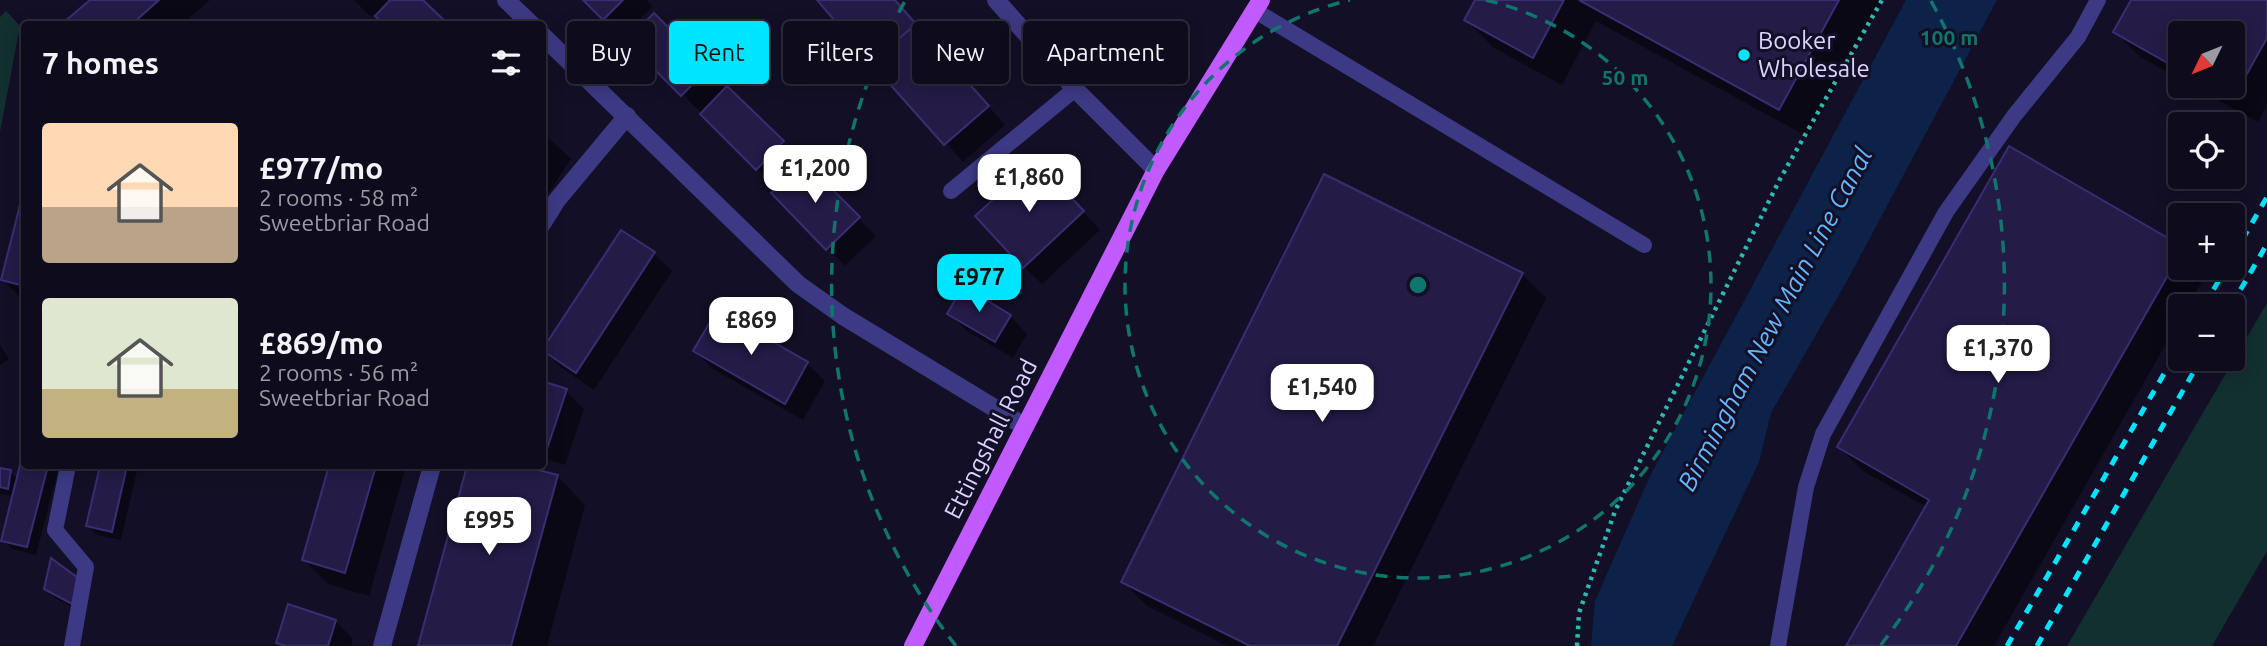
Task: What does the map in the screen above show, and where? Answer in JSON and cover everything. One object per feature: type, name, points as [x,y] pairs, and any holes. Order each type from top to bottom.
[{"type":"main road","name":"Ettingshall Road","points":[[913,646],[1156,170],[1258,5]]},
{"type":"street","points":[[506,0],[528,21]]},
{"type":"street","points":[[996,0],[1075,89],[1156,170]]},
{"type":"street","points":[[546,39],[798,284],[843,316],[1024,426]]},
{"type":"street","points":[[546,217],[627,116]]},
{"type":"street","points":[[382,646],[431,469]]},
{"type":"lane","points":[[1778,646],[1806,487],[1823,434],[1947,212],[2014,116],[2078,37],[2098,0]]},
{"type":"lane","points":[[1258,5],[1644,245]]},
{"type":"lane","points":[[951,191],[1075,89]]},
{"type":"lane","points":[[67,469],[55,530],[86,567],[72,646]]},
{"type":"path","points":[[1577,646],[1579,613],[1615,511],[1780,180],[1882,0]]},
{"type":"green space","points":[[6,11],[20,26],[0,132],[0,17]]},
{"type":"green space","points":[[2267,303],[2267,551],[2212,646],[2067,646],[2227,371],[2245,371],[2245,341]]},
{"type":"water","name":"Birmingham New Main Line Canal","points":[[1906,0],[1997,0],[1848,279],[1771,413],[1759,462],[1672,646],[1591,646],[1595,601],[1651,474]]},
{"type":"building","points":[[90,0],[159,0],[135,21],[65,21]]},
{"type":"building","points":[[390,0],[423,0],[445,21],[380,21],[375,16]]},
{"type":"building","points":[[583,0],[623,0],[603,20]]},
{"type":"building","points":[[817,0],[895,0],[913,21],[912,27],[898,40],[898,21],[835,21]]},
{"type":"building","points":[[1475,0],[1564,0],[1533,58],[1464,20]]},
{"type":"building","name":"Booker Wholesale","points":[[1579,0],[1839,0],[1779,110]]},
{"type":"building","points":[[2131,0],[2267,0],[2267,38],[2245,77],[2245,21],[2168,21],[2168,63],[2113,32]]},
{"type":"building","points":[[654,13],[669,28],[669,84],[655,70],[655,21],[646,21]]},
{"type":"building","points":[[912,27],[912,84],[969,84],[989,106],[944,145],[890,84],[898,84],[898,40]]},
{"type":"building","points":[[669,84],[693,84],[681,96]]},
{"type":"building","points":[[727,86],[784,141],[756,170],[700,114]]},
{"type":"building","points":[[2009,146],[2168,238],[2168,275],[1956,646],[1846,646],[1929,500],[1837,447]]},
{"type":"building","points":[[1036,160],[1084,211],[1023,268],[975,216]]},
{"type":"building","points":[[804,161],[860,217],[826,250],[771,193]]},
{"type":"building","points":[[1324,174],[1523,273],[1337,646],[1250,646],[1121,582]]},
{"type":"building","points":[[18,213],[21,214],[21,285],[1,280]]},
{"type":"building","points":[[621,230],[655,252],[576,373],[546,353],[546,344]]},
{"type":"building","points":[[963,286],[1011,315],[995,342],[947,314]]},
{"type":"building","points":[[717,310],[808,362],[785,404],[693,351]]},
{"type":"building","points":[[546,382],[567,389],[546,449]]},
{"type":"building","points":[[21,461],[21,469],[47,469],[27,547],[1,541]]},
{"type":"building","points":[[0,468],[11,470],[8,489],[0,487]]},
{"type":"building","points":[[99,469],[126,469],[112,532],[86,526]]},
{"type":"building","points":[[328,469],[375,469],[345,573],[302,560]]},
{"type":"building","points":[[466,469],[535,469],[558,475],[511,646],[418,646]]},
{"type":"building","points":[[51,558],[78,578],[72,604],[44,589]]},
{"type":"building","points":[[288,604],[336,620],[328,646],[286,646],[276,643]]},
{"type":"railway","points":[[2245,235],[2267,197]]},
{"type":"railway","points":[[2238,294],[2267,244]]},
{"type":"railway","points":[[2211,294],[2219,280]]},
{"type":"railway","points":[[2007,646],[2168,367]]},
{"type":"railway","points":[[2037,646],[2194,371]]},
{"type":"place","name":"Booker Wholesale","points":[[1744,55]]}]
